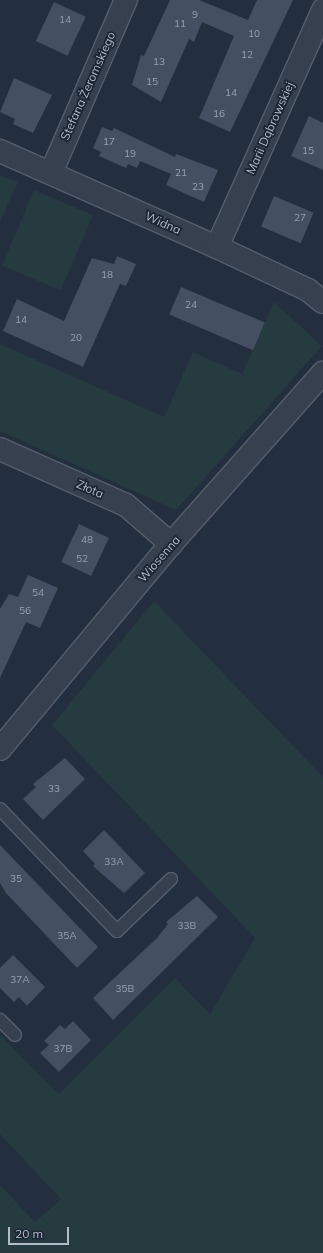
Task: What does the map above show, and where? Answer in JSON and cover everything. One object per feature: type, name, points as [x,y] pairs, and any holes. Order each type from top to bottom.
[{"type":"street","name":"Stefana Żeromskiego","points":[[51,173],[126,0]]},
{"type":"street","name":"Marii Dąbrowskiej","points":[[217,247],[323,10]]},
{"type":"street","name":"Widna","points":[[0,151],[217,247],[308,290],[323,302]]},
{"type":"street","name":"Wiosenna","points":[[0,749],[171,544],[323,373]]},
{"type":"street","name":"Złota","points":[[0,448],[126,505],[171,544]]},
{"type":"lane","points":[[0,809],[117,931],[171,879]]},
{"type":"lane","points":[[0,1020],[15,1035]]},
{"type":"green space","points":[[0,175],[18,182],[0,222]]},
{"type":"green space","points":[[34,190],[93,215],[61,290],[2,265]]},
{"type":"green space","points":[[274,302],[322,346],[176,510],[0,431],[0,344],[164,417],[193,352],[242,374]]},
{"type":"green space","points":[[154,601],[323,777],[323,1253],[0,1253],[0,1185],[35,1222],[61,1199],[0,1134],[0,1035],[59,1094],[175,978],[210,1014],[255,938],[52,725]]},
{"type":"building","points":[[170,0],[199,0],[248,20],[257,0],[293,0],[230,132],[199,118],[234,36],[202,22],[194,42],[189,39],[161,102],[132,85],[141,55],[144,56]]},
{"type":"building","points":[[54,2],[86,17],[68,56],[36,41]]},
{"type":"building","points":[[14,78],[52,95],[33,133],[13,124],[15,119],[0,112]]},
{"type":"building","points":[[309,116],[323,123],[323,170],[291,156]]},
{"type":"building","points":[[102,127],[112,131],[114,128],[175,157],[176,154],[218,170],[204,202],[166,185],[171,174],[140,161],[137,168],[128,164],[126,168],[99,156],[101,152],[93,148]]},
{"type":"building","points":[[274,196],[314,213],[301,243],[261,226]]},
{"type":"building","points":[[117,256],[136,264],[126,286],[120,284],[83,367],[3,331],[17,299],[64,321],[92,258],[114,264]]},
{"type":"building","points":[[181,287],[265,323],[253,350],[169,315]]},
{"type":"building","points":[[79,524],[109,538],[91,576],[61,562]]},
{"type":"building","points":[[28,575],[58,588],[40,628],[26,622],[0,678],[0,609],[9,594],[18,597]]},
{"type":"building","points":[[65,758],[85,779],[43,820],[23,799],[36,787],[33,784]]},
{"type":"building","points":[[104,830],[145,873],[124,893],[93,866],[95,864],[83,851]]},
{"type":"building","points":[[0,845],[98,947],[77,968],[6,893],[0,883]]},
{"type":"building","points":[[197,896],[218,917],[113,1020],[93,998],[157,938],[168,924],[166,922]]},
{"type":"building","points":[[13,955],[45,987],[27,1006],[19,997],[14,1002],[0,988],[0,968]]},
{"type":"building","points":[[73,1021],[91,1040],[59,1072],[40,1053],[49,1045],[44,1041],[60,1025],[65,1029]]}]
